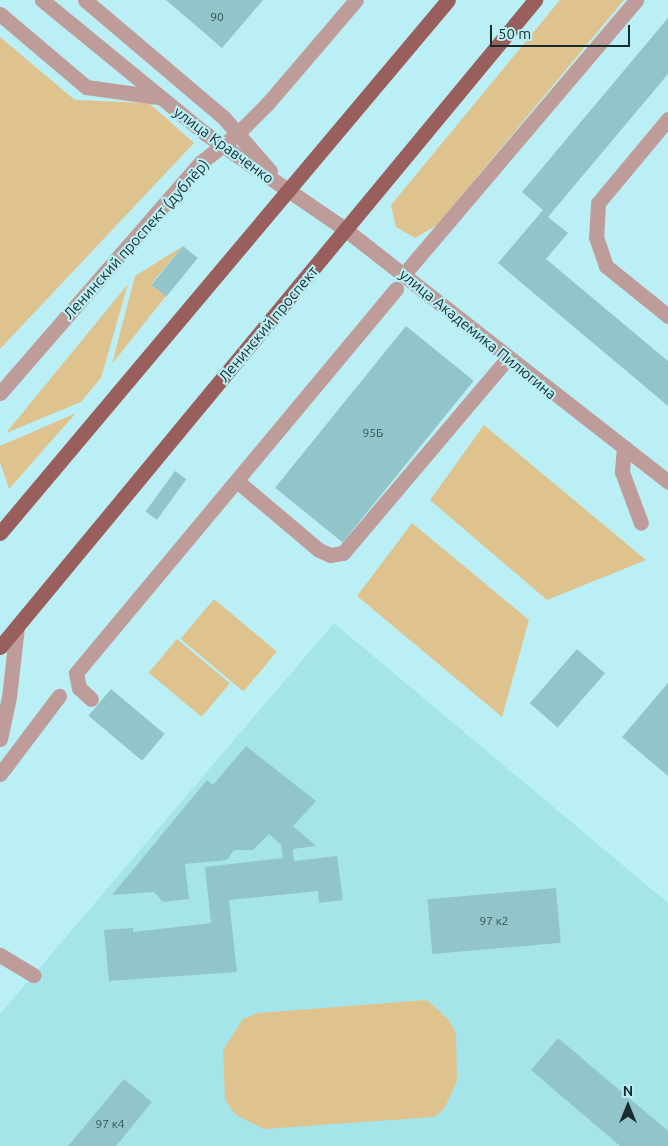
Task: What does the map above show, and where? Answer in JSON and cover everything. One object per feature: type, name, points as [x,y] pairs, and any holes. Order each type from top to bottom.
[{"type":"main road","points":[[0,533],[286,189],[448,0]]},
{"type":"main road","name":"Ленинский проспект","points":[[0,647],[535,0]]},
{"type":"street","name":"улица Кравченко","points":[[42,0],[158,97],[223,146],[286,189]]},
{"type":"street","name":"улица Кравченко","points":[[85,0],[187,85],[237,134],[286,189]]},
{"type":"street","points":[[404,274],[636,0]]},
{"type":"street","name":"Ленинский проспект (дублёр)","points":[[0,393],[200,162],[237,134],[352,1]]},
{"type":"street","points":[[0,14],[86,87],[158,97]]},
{"type":"street","points":[[668,119],[598,204],[596,238],[606,266],[668,316]]},
{"type":"street","name":"улица Академика Пилюгина","points":[[286,189],[346,230],[404,274],[507,359],[668,482]]},
{"type":"street","points":[[91,699],[80,688],[76,674],[396,289]]},
{"type":"street","points":[[237,481],[319,550],[330,554],[343,553],[507,359]]},
{"type":"street","points":[[624,448],[622,472],[640,523]]},
{"type":"street","points":[[0,739],[17,627]]},
{"type":"street","points":[[0,774],[59,696]]},
{"type":"street","points":[[0,955],[33,975]]},
{"type":"shaded area","points":[[560,0],[624,0],[437,225],[415,238],[396,227],[391,205]]},
{"type":"shaded area","points":[[0,37],[75,100],[149,103],[194,143],[0,349]]},
{"type":"shaded area","points":[[183,246],[151,284],[166,296],[112,364],[135,276]]},
{"type":"shaded area","points":[[128,284],[101,378],[81,402],[6,433]]},
{"type":"shaded area","points":[[76,413],[9,489],[0,462],[0,446]]},
{"type":"shaded area","points":[[484,425],[646,560],[547,600],[430,500]]},
{"type":"shaded area","points":[[412,523],[529,620],[502,717],[357,596]]},
{"type":"shaded area","points":[[214,599],[277,652],[243,692],[181,639]]},
{"type":"shaded area","points":[[334,623],[668,903],[668,1146],[0,1146],[0,1014]]},
{"type":"shaded area","points":[[177,639],[230,683],[202,717],[149,673]]},
{"type":"shaded area","points":[[427,1000],[448,1019],[456,1033],[457,1081],[444,1109],[434,1117],[264,1129],[236,1115],[225,1100],[223,1050],[243,1019],[258,1013]]},
{"type":"building","points":[[166,0],[263,0],[222,48]]},
{"type":"building","points":[[668,18],[668,74],[548,217],[568,233],[546,259],[668,361],[668,406],[498,263],[543,210],[522,192]]},
{"type":"building","points":[[183,246],[198,258],[166,297],[152,285]]},
{"type":"building","points":[[406,326],[474,381],[343,542],[275,488]]},
{"type":"building","points":[[175,471],[186,479],[157,520],[146,511]]},
{"type":"building","points":[[577,649],[605,673],[558,728],[530,703]]},
{"type":"building","points":[[668,683],[668,776],[622,737]]},
{"type":"building","points":[[111,689],[165,734],[142,761],[89,716]]},
{"type":"building","points":[[246,746],[316,801],[293,826],[316,846],[293,849],[294,861],[337,856],[343,900],[319,903],[318,891],[229,900],[237,972],[109,981],[104,930],[133,928],[133,932],[211,923],[205,867],[283,858],[281,845],[269,834],[253,850],[234,850],[227,860],[185,864],[189,899],[163,902],[154,892],[112,895],[207,780],[213,785]]},
{"type":"building","points":[[556,888],[561,943],[432,954],[427,899]]},
{"type":"building","points":[[558,1038],[668,1131],[668,1146],[620,1146],[531,1070]]},
{"type":"building","points":[[124,1079],[152,1102],[116,1146],[68,1146]]}]
